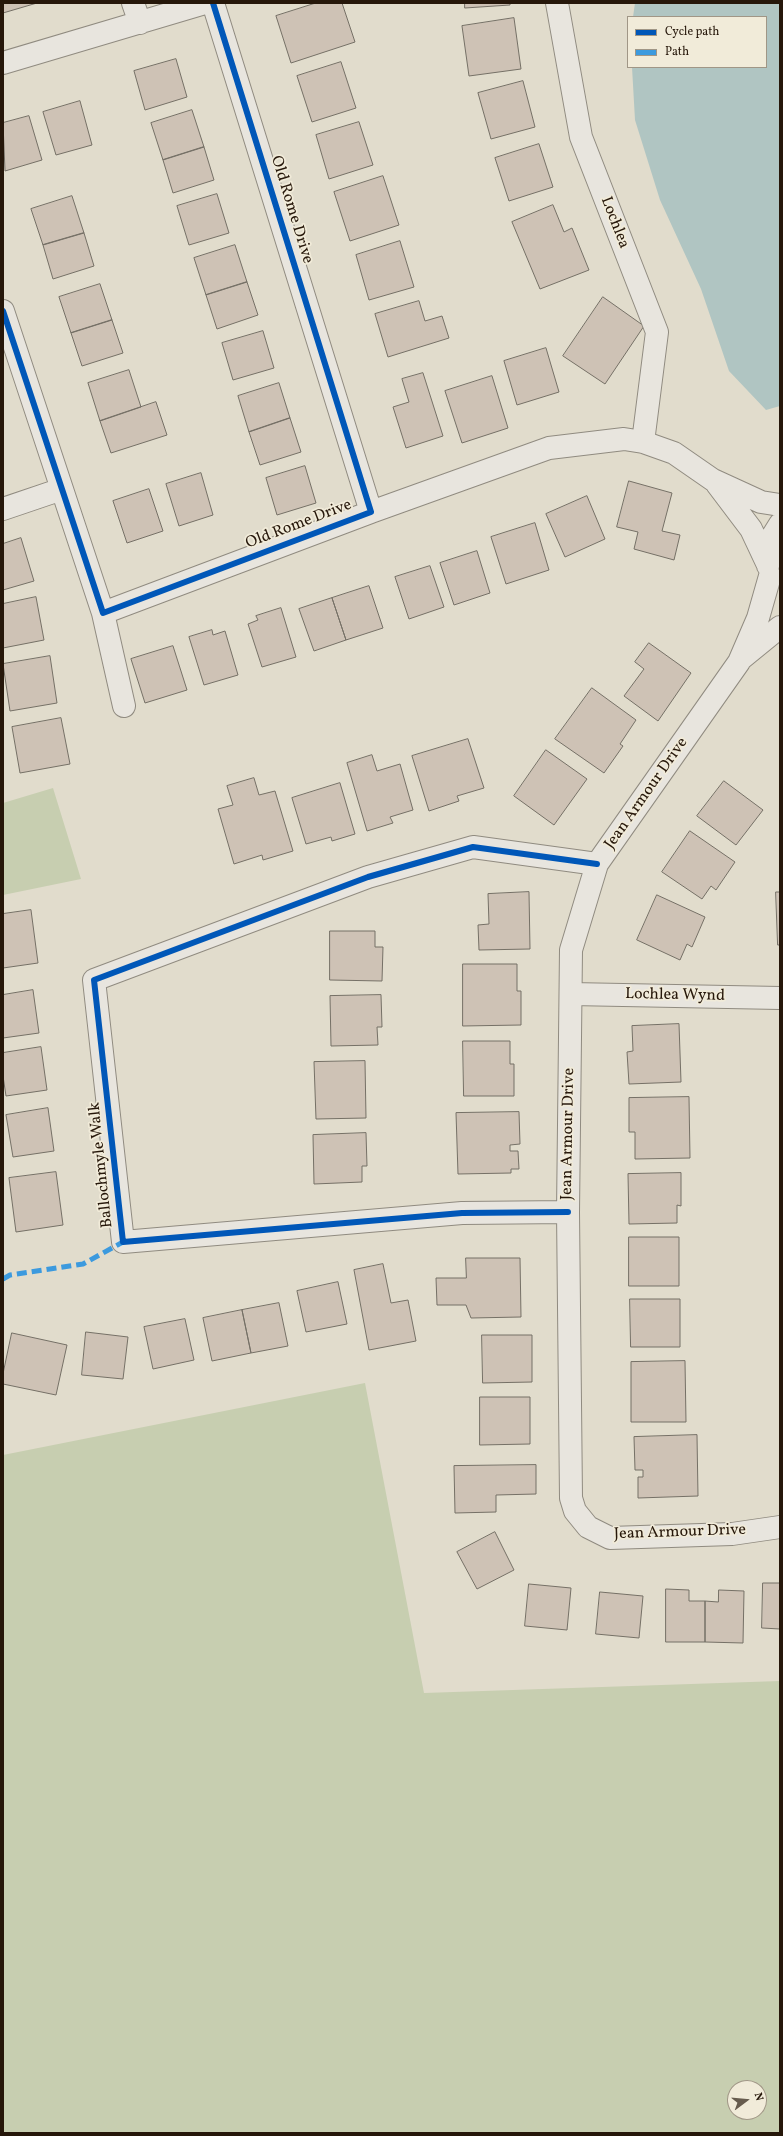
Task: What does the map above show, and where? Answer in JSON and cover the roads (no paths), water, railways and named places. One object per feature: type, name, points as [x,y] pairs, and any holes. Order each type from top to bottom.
[{"type":"street","points":[[3,64],[136,13],[205,3]]},
{"type":"street","name":"Old Rome Drive","points":[[213,3],[371,512]]},
{"type":"street","name":"Lochlea","points":[[557,3],[581,137],[657,332],[643,442]]},
{"type":"street","points":[[3,311],[103,613],[124,706]]},
{"type":"street","name":"Old Rome Drive","points":[[103,613],[371,512],[549,448],[624,439],[643,442],[674,453],[713,480],[761,502],[780,505]]},
{"type":"street","name":"Old Rome Drive","points":[[713,480],[751,528],[772,577]]},
{"type":"street","points":[[3,508],[62,489]]},
{"type":"street","name":"Jean Armour Drive","points":[[780,524],[770,540],[772,577],[758,618],[738,662],[597,864],[571,950],[568,1212],[571,1498],[575,1511],[588,1527],[610,1538],[732,1534],[780,1527]]},
{"type":"street","name":"Jean Armour Drive","points":[[738,662],[780,627]]},
{"type":"street","name":"Ballochmyle Walk","points":[[568,1212],[462,1213],[123,1242],[94,980],[368,877],[472,847],[597,864]]},
{"type":"street","name":"Lochlea Wynd","points":[[570,994],[780,998]]}]
